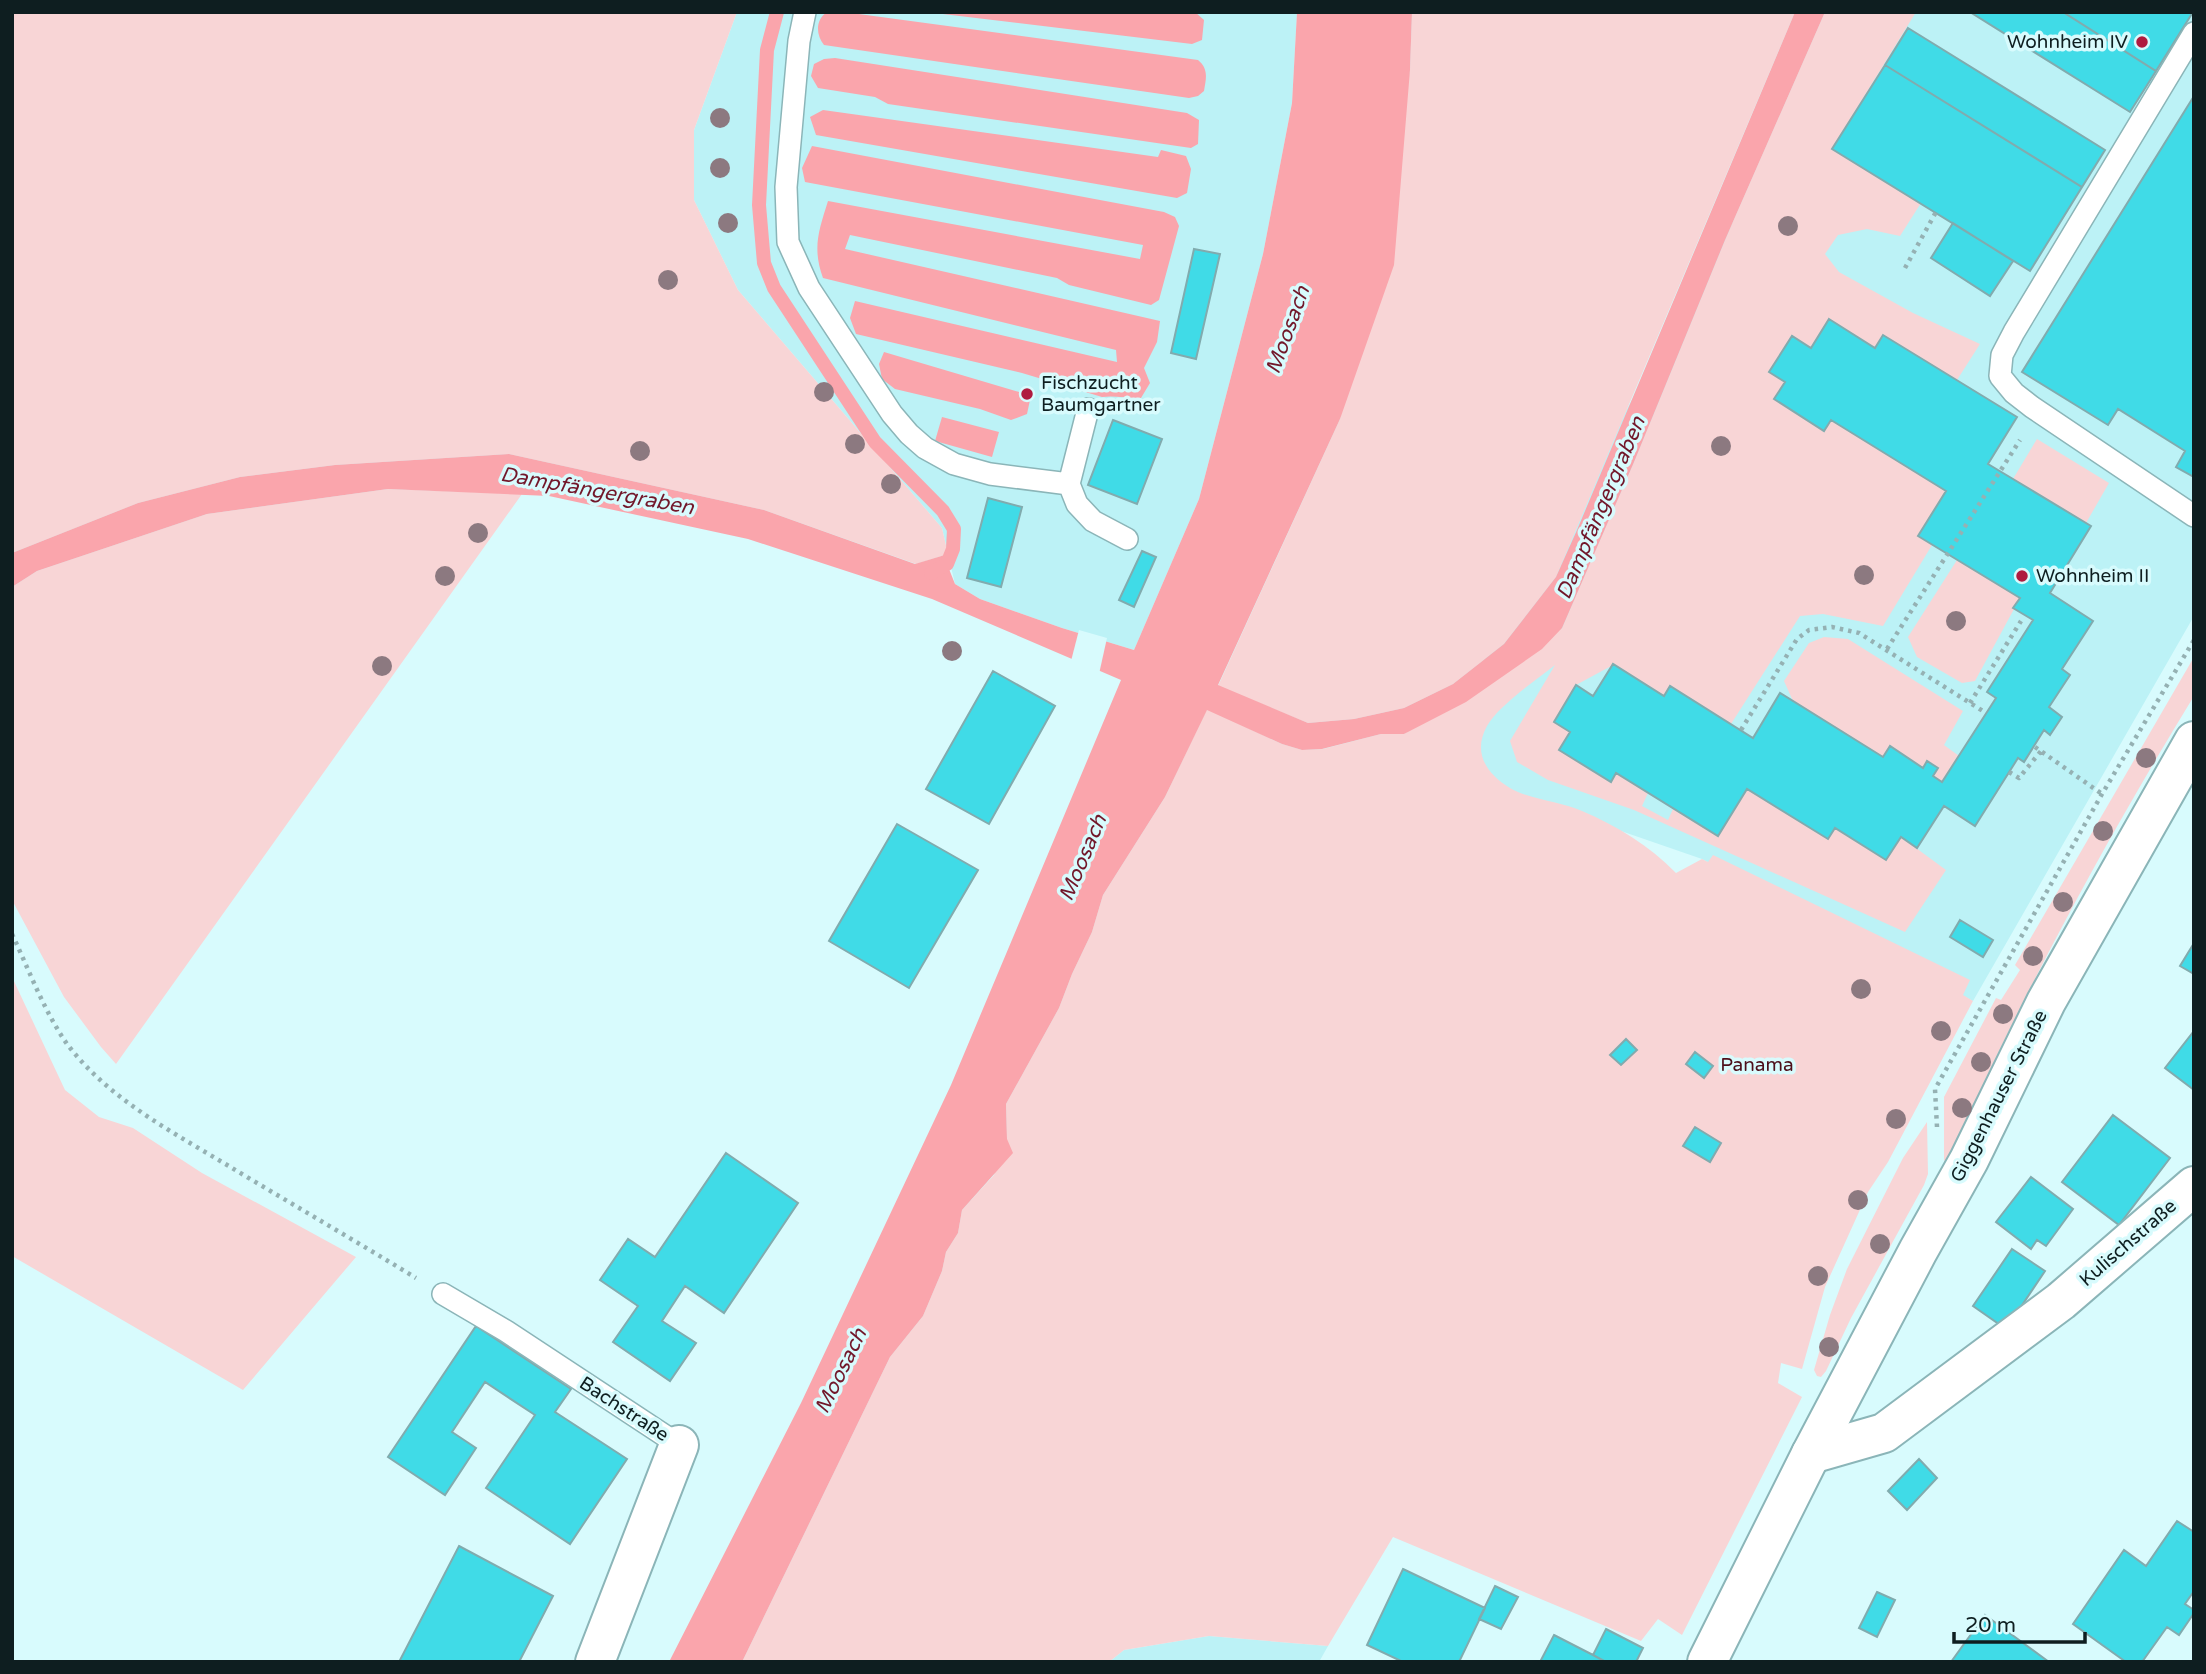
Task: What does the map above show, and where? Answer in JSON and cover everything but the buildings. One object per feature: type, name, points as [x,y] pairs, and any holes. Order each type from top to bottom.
[{"type":"main road","name":"Giggenhauser Straße","points":[[1707,1662],[1811,1454],[1969,1160],[2046,1002],[2194,741]]},
{"type":"main road","name":"Kulischstraße","points":[[1811,1454],[1884,1433],[2061,1301],[2194,1186]]},
{"type":"main road","name":"Bachstraße","points":[[596,1662],[679,1446]]},
{"type":"lane","points":[[805,12],[799,41],[786,187],[788,242],[809,288],[892,414],[925,448],[954,464],[978,471],[1069,484]]},
{"type":"lane","points":[[2194,33],[2014,332],[2002,355],[2000,376],[2014,393],[2194,516]]},
{"type":"lane","points":[[1088,409],[1069,484],[1077,504],[1093,521],[1127,539]]},
{"type":"lane","name":"Bachstraße","points":[[443,1294],[506,1331],[679,1446]]},
{"type":"path","points":[[1905,268],[1936,212]]},
{"type":"path","points":[[1887,649],[2039,411]]},
{"type":"path","points":[[1970,704],[2021,621]]},
{"type":"path","points":[[1741,730],[1797,639],[1810,630],[1832,628],[1859,633],[1986,713]]},
{"type":"path","points":[[1935,1089],[2102,794],[2194,640]]},
{"type":"path","points":[[2008,642],[2016,646]]},
{"type":"path","points":[[1996,663],[2003,667]]},
{"type":"path","points":[[2035,747],[2102,794]]},
{"type":"path","points":[[2009,772],[2019,778],[2041,751]]},
{"type":"path","points":[[12,934],[44,1003],[66,1042],[86,1066],[117,1094],[169,1130],[443,1294]]},
{"type":"shaded area","name":"Fischzucht Baumgartner","points":[[737,12],[1297,12],[1292,103],[1263,254],[1199,499],[1134,650],[980,599],[955,584],[942,528],[738,290],[694,200],[694,130]]},
{"type":"shaded area","points":[[1853,12],[2194,12],[2194,616],[1973,1001],[1702,859],[1494,787],[1447,725]]},
{"type":"shaded area","points":[[1209,1636],[1328,1646],[1319,1662],[1109,1662],[1124,1650]]},
{"type":"green space","points":[[12,12],[737,12],[694,130],[694,200],[738,290],[942,528],[948,554],[916,564],[764,510],[509,454],[335,465],[240,477],[138,503],[12,553]]},
{"type":"green space","points":[[1412,12],[1795,12],[1556,577],[1504,644],[1453,684],[1404,708],[1354,719],[1308,723],[1218,686],[1340,419],[1410,70]]},
{"type":"green space","name":"Panama","points":[[1825,12],[1916,12],[1832,149],[1921,203],[1900,236],[1867,229],[1838,235],[1825,254],[1839,272],[1913,313],[1980,344],[1957,380],[1883,335],[1875,348],[1829,319],[1811,348],[1792,336],[1785,382],[1824,430],[1831,420],[1946,491],[1919,536],[1932,545],[1883,626],[1823,614],[1800,616],[1731,724],[1671,686],[1664,696],[1613,665],[1576,685],[1554,722],[1570,732],[1560,751],[1611,782],[1616,773],[1648,793],[1642,806],[1668,820],[1673,809],[1718,836],[1747,789],[1828,839],[1835,828],[1886,860],[1901,837],[1946,870],[1905,932],[1634,810],[1548,780],[1517,762],[1510,741],[1555,665],[1492,718],[1481,745],[1484,762],[1495,776],[1510,788],[1574,808],[1608,823],[1644,845],[1676,873],[1702,859],[1708,862],[1713,855],[1970,980],[1963,995],[1973,1001],[1888,1162],[1868,1192],[1825,1287],[1802,1369],[1781,1363],[1778,1383],[1802,1397],[1682,1635],[1658,1619],[1641,1641],[1393,1537],[1328,1646],[1209,1636],[1124,1650],[1109,1662],[742,1662],[890,1357],[923,1316],[942,1271],[946,1252],[958,1233],[962,1210],[994,1175],[1007,1139],[1006,1104],[1059,1008],[1092,932],[1103,895],[1165,797],[1207,709],[1282,744],[1302,750],[1323,749],[1381,734],[1404,734],[1562,628],[1725,240]]},
{"type":"green space","points":[[2037,439],[2109,483],[2086,523],[2013,479]]},
{"type":"green space","points":[[388,489],[522,494],[116,1064],[64,997],[12,900],[12,587],[37,571],[207,514]]},
{"type":"green space","points":[[1957,560],[2020,598],[1975,681],[1962,683],[1917,657],[1908,637]]},
{"type":"green space","points":[[1824,637],[1848,639],[1963,711],[1944,745],[1959,756],[1942,782],[1933,776],[1938,768],[1928,761],[1923,768],[1890,746],[1883,757],[1793,701],[1784,681],[1809,643]]},
{"type":"green space","points":[[2194,657],[2194,696],[2063,925],[2003,1043],[1947,1163],[1944,1160],[1944,1097],[1996,998],[2001,1000],[2020,970],[2015,965]]},
{"type":"green space","points":[[12,977],[65,1090],[99,1117],[133,1128],[202,1173],[356,1257],[243,1390],[12,1256]]},
{"type":"green space","points":[[1927,1122],[1928,1174],[1924,1185],[1851,1318],[1826,1371],[1821,1377],[1817,1376],[1814,1370],[1847,1269],[1903,1158]]},
{"type":"water","points":[[827,12],[844,12],[1198,60],[1205,71],[1204,91],[1189,98],[824,45],[818,28],[820,19]]},
{"type":"water","points":[[926,12],[1195,12],[1204,20],[1202,40],[1192,44]]},
{"type":"water","points":[[1297,12],[1412,12],[1410,70],[1394,265],[1340,419],[1218,685],[1308,723],[1354,719],[1404,708],[1453,684],[1504,644],[1556,577],[1795,12],[1825,12],[1725,240],[1562,628],[1542,649],[1466,702],[1404,734],[1381,734],[1322,749],[1302,750],[1282,744],[1207,710],[1165,797],[1103,895],[1092,932],[1059,1008],[1006,1104],[1007,1139],[1013,1153],[962,1210],[958,1233],[946,1252],[942,1271],[923,1316],[890,1357],[742,1662],[669,1662],[801,1403],[951,1085],[1121,680],[932,599],[748,539],[549,496],[388,489],[207,514],[37,571],[12,587],[12,553],[138,503],[240,477],[335,465],[509,454],[764,510],[915,564],[948,554],[947,564],[955,584],[980,599],[1134,650],[1199,499],[1263,254],[1292,103]]},
{"type":"water","points":[[835,58],[1187,113],[1199,120],[1198,144],[1191,148],[888,104],[875,97],[818,88],[811,76],[814,64]]},
{"type":"water","points":[[823,110],[1158,157],[1161,150],[1186,156],[1191,169],[1187,193],[1177,198],[816,135],[810,117]]},
{"type":"water","points":[[812,146],[1164,212],[1175,217],[1179,226],[1159,300],[1151,305],[1069,285],[1057,278],[850,235],[845,249],[1160,321],[1157,342],[1144,368],[1150,383],[1141,398],[1102,397],[1022,373],[856,334],[850,318],[855,301],[1117,362],[1116,350],[823,278],[817,248],[828,201],[1140,259],[1143,245],[805,182],[802,168]]},
{"type":"water","points":[[884,352],[1019,392],[1030,400],[1027,414],[1011,420],[980,409],[895,389],[882,379],[879,364]]},
{"type":"water","points":[[942,417],[999,432],[992,457],[935,441]]},
{"type":"pier","points":[[1079,630],[1107,638],[1099,674],[1071,661]]},
{"type":"waterway","points":[[777,12],[767,50],[759,205],[764,263],[774,288],[875,442],[943,511],[954,529],[953,549],[947,564],[931,573]]},
{"type":"place","name":"Wohnheim IV","points":[[2142,42]]},
{"type":"place","name":"Fischzucht Baumgartner","points":[[1027,394]]},
{"type":"place","name":"Wohnheim II","points":[[2022,576]]},
{"type":"water label","name":"Moosach","points":[[1288,330]]},
{"type":"water label","name":"Dampfängergraben","points":[[597,491]]},
{"type":"water label","name":"Dampfängergraben","points":[[1601,508]]},
{"type":"water label","name":"Moosach","points":[[1083,858]]},
{"type":"water label","name":"Moosach","points":[[841,1371]]}]
